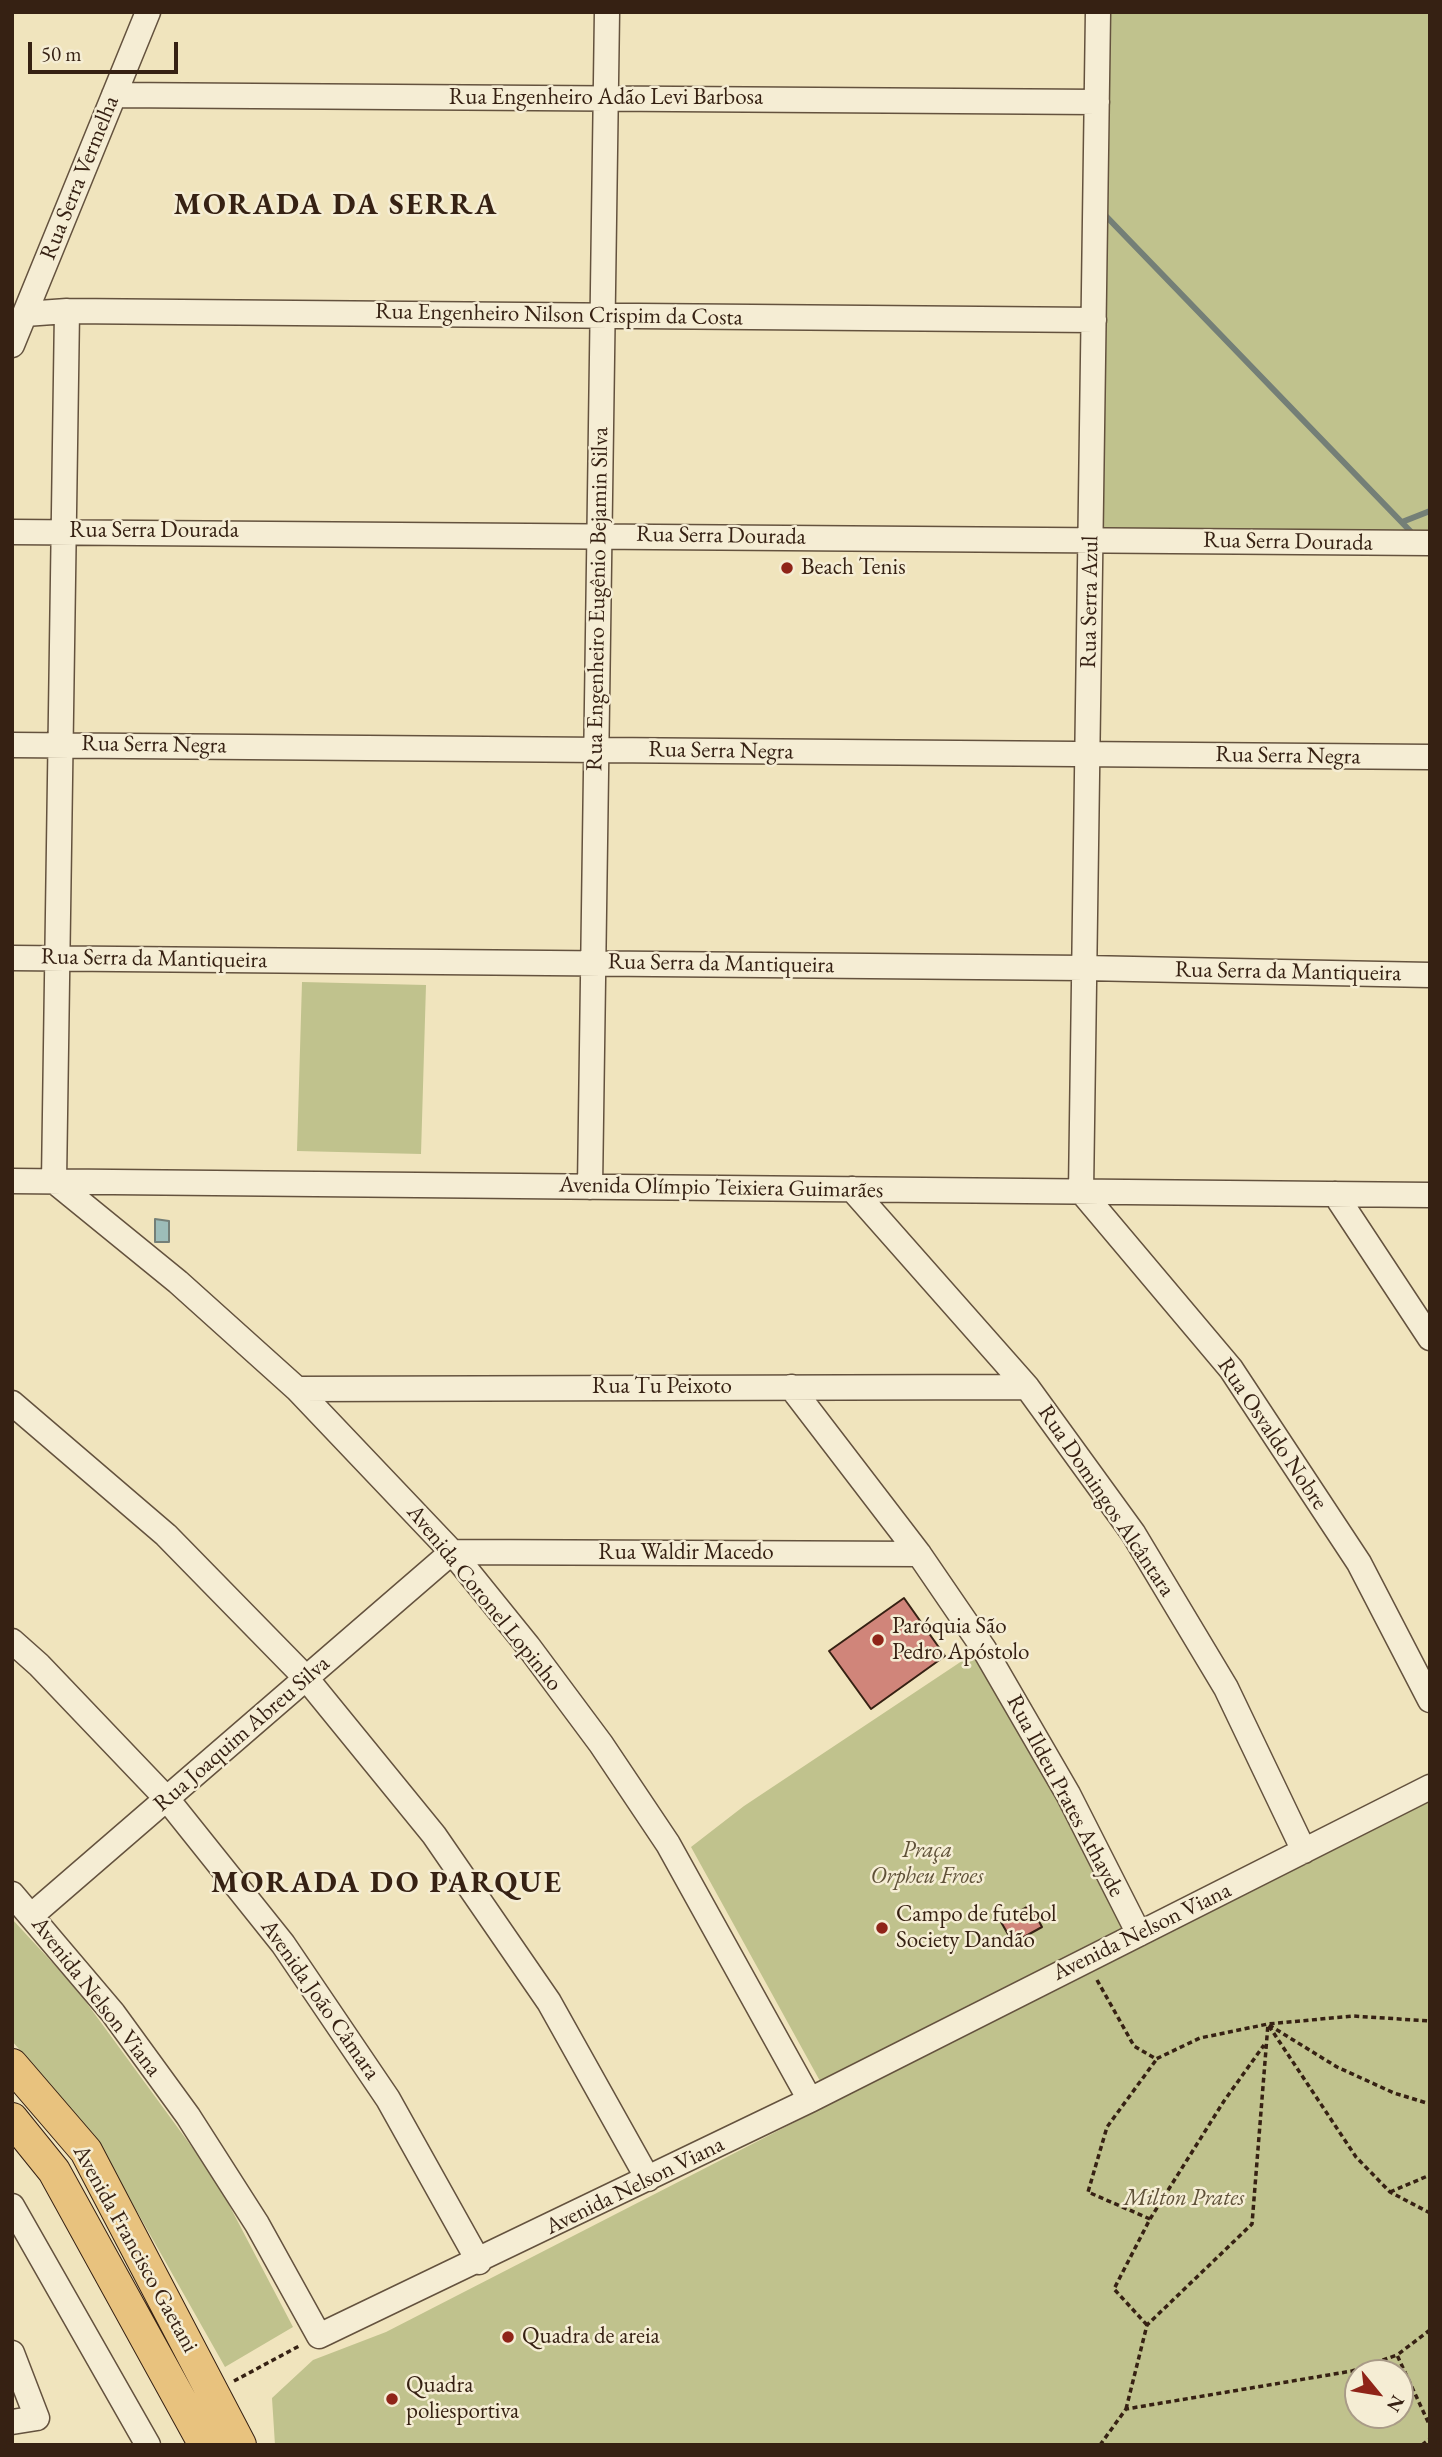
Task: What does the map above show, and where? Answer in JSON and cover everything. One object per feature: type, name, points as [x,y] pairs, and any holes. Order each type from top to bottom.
[{"type":"main road","name":"Avenida Francisco Gaetani","points":[[12,2065],[86,2151],[240,2445]]},
{"type":"main road","points":[[12,2119],[54,2171],[205,2445]]},
{"type":"street","name":"Rua Serra Vermelha","points":[[12,345],[148,12]]},
{"type":"street","name":"Rua Engenheiro Eugênio Bejamin Silva","points":[[590,1187],[607,12]]},
{"type":"street","name":"Rua Serra Azul","points":[[1081,1191],[1098,12]]},
{"type":"street","name":"Rua Engenheiro Adão Levi Barbosa","points":[[114,95],[1097,102]]},
{"type":"street","name":"Rua Engenheiro Nilson Crispim da Costa","points":[[25,314],[68,311],[1094,320]]},
{"type":"street","points":[[54,1181],[68,311]]},
{"type":"street","name":"Rua Serra Dourada","points":[[12,532],[64,530],[1430,543]]},
{"type":"street","name":"Rua Serra Negra","points":[[12,745],[1430,757]]},
{"type":"street","name":"Rua Serra da Mantiqueira","points":[[12,958],[1084,968],[1430,975]]},
{"type":"street","name":"Avenida Olímpio Teixiera Guimarães","points":[[12,1181],[1430,1195]]},
{"type":"street","name":"Avenida Coronel Lopinho","points":[[54,1181],[178,1282],[297,1389],[376,1469],[452,1552],[569,1700],[668,1844],[810,2100]]},
{"type":"street","name":"Rua Domingos Alcântara","points":[[852,1189],[1027,1387],[1133,1533],[1226,1688],[1304,1851]]},
{"type":"street","name":"Rua Osvaldo Nobre","points":[[1081,1191],[1231,1369],[1359,1563],[1430,1700]]},
{"type":"street","points":[[1335,1194],[1430,1338]]},
{"type":"street","name":"Rua Ildeu Prates Athayde","points":[[791,1387],[919,1553],[984,1649],[1068,1794],[1139,1934]]},
{"type":"street","name":"Rua Tu Peixoto","points":[[297,1389],[1027,1387]]},
{"type":"street","points":[[12,1403],[166,1535],[306,1678],[434,1835],[549,2002],[648,2179]]},
{"type":"street","name":"Rua Waldir Macedo","points":[[452,1552],[919,1553]]},
{"type":"street","name":"Rua Joaquim Abreu Silva","points":[[32,1915],[452,1552]]},
{"type":"street","name":"Avenida João Câmara","points":[[12,1641],[39,1665],[167,1799],[284,1944],[388,2099],[479,2262]]},
{"type":"street","name":"Avenida Nelson Viana","points":[[12,1894],[113,2013],[188,2116],[257,2224],[319,2336],[479,2262],[810,2100],[1430,1787]]},
{"type":"street","points":[[12,2206],[148,2445]]},
{"type":"street","points":[[12,2353],[37,2418],[12,2422]]},
{"type":"path","points":[[1086,1959],[1134,2046],[1156,2059]]},
{"type":"path","points":[[1150,2219],[1088,2192],[1107,2126],[1156,2059],[1200,2038],[1268,2024],[1353,2016],[1430,2021]]},
{"type":"path","points":[[1100,2445],[1126,2409],[1147,2325],[1252,2224],[1268,2024]]},
{"type":"path","points":[[1268,2024],[1337,2067],[1394,2093],[1430,2104]]},
{"type":"path","points":[[1268,2024],[1356,2157],[1390,2192],[1430,2213]]},
{"type":"path","points":[[1147,2325],[1115,2289],[1150,2219],[1224,2101],[1266,2043]]},
{"type":"path","points":[[1390,2192],[1430,2175]]},
{"type":"path","points":[[1126,2409],[1352,2371],[1397,2356],[1430,2330]]},
{"type":"path","points":[[213,2393],[319,2336]]},
{"type":"path","points":[[1397,2356],[1430,2426]]},
{"type":"path","points":[[1422,2445],[1430,2440]]},
{"type":"green space","points":[[1098,12],[1430,12],[1430,543],[1090,540]]},
{"type":"green space","points":[[302,982],[426,985],[421,1154],[297,1151]]},
{"type":"green space","name":"Praça Orpheu Froes","points":[[974,1653],[1062,1795],[1131,1930],[820,2081],[691,1847],[744,1806]]},
{"type":"green space","name":"Milton Prates","points":[[1430,1796],[1430,2445],[275,2445],[272,2398],[313,2360],[386,2332]]},
{"type":"green space","points":[[12,1919],[75,1987],[216,2180],[293,2327],[225,2367],[122,2185],[62,2099],[12,2041]]},
{"type":"water","points":[[155,1219],[169,1221],[169,1242],[155,1242]]},
{"type":"building","points":[[904,1598],[945,1656],[871,1709],[829,1651]]},
{"type":"building","points":[[1030,1905],[1042,1927],[1013,1943],[1001,1922]]},
{"type":"waterway","points":[[1102,212],[1415,536]]},
{"type":"waterway","points":[[1402,522],[1430,511]]},
{"type":"place","name":"Beach Tenis","points":[[787,568]]},
{"type":"place","name":"Paróquia São Pedro Apóstolo","points":[[878,1640]]},
{"type":"place","name":"Campo de futebol Society Dandão","points":[[882,1928]]},
{"type":"place","name":"Quadra de areia","points":[[508,2337]]},
{"type":"place","name":"Quadra poliesportiva","points":[[392,2399]]},
{"type":"district","name":"MORADA DA SERRA","points":[[336,206]]},
{"type":"district","name":"MORADA DO PARQUE","points":[[387,1884]]}]
